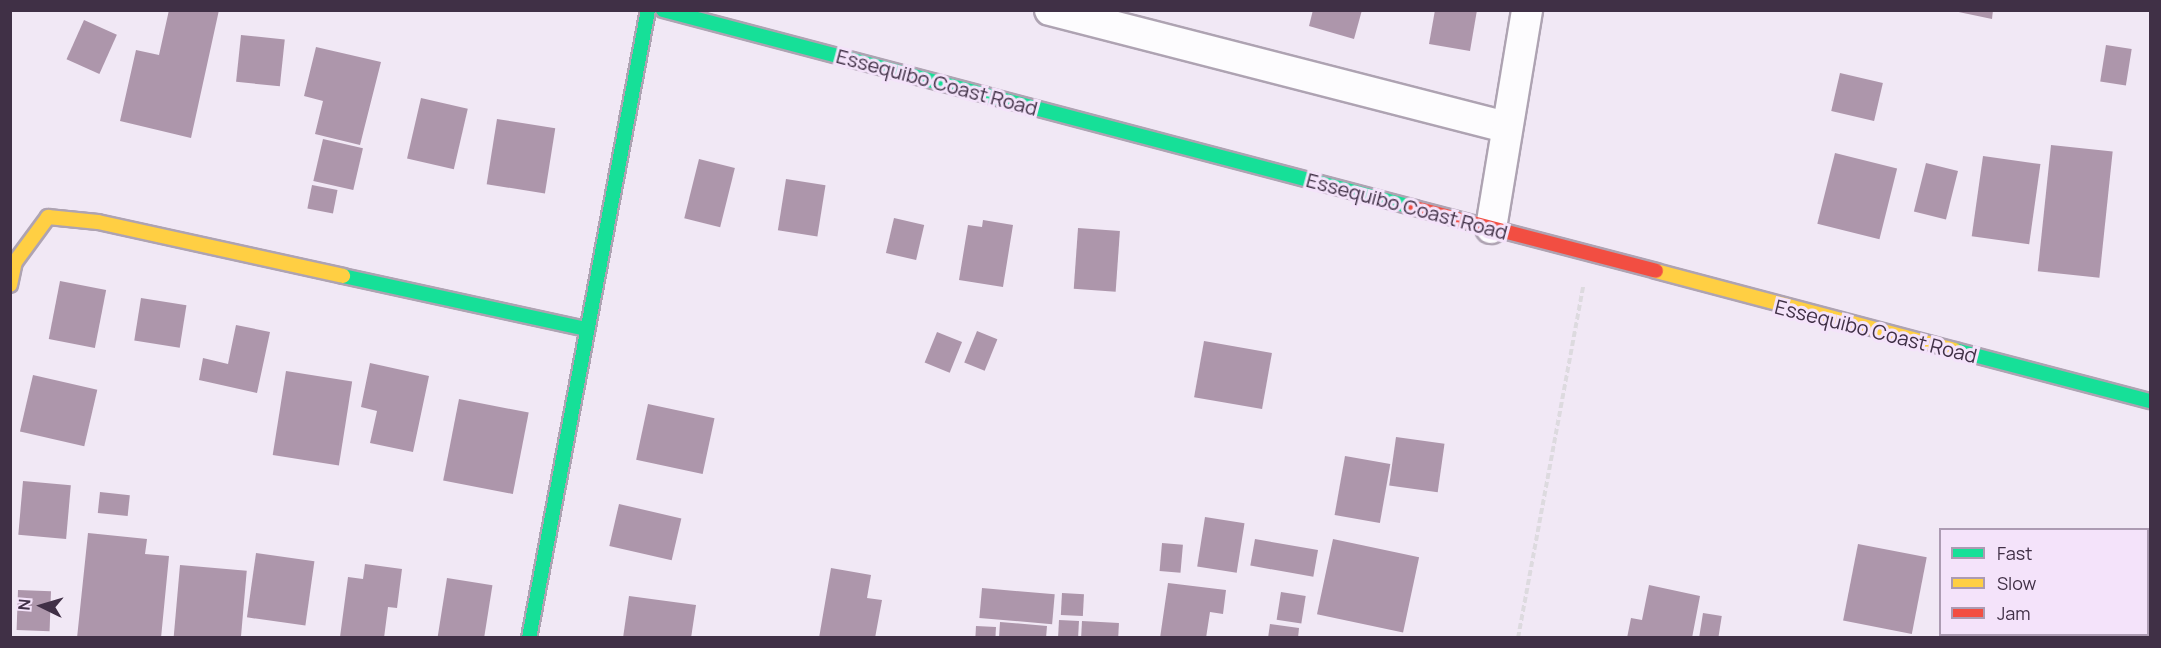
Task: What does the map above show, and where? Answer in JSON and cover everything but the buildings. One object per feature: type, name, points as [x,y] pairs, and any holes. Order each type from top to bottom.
[{"type":"main road","points":[[529,638],[648,10]]},
{"type":"main road","name":"Essequibo Coast Road","points":[[663,10],[1491,228],[1588,256],[2151,401]]},
{"type":"main road","points":[[10,285],[15,262],[31,236],[48,217],[98,222],[587,329]]},
{"type":"street","points":[[1050,10],[1505,127]]},
{"type":"street","points":[[1491,228],[1505,127],[1527,10]]},
{"type":"path","points":[[1518,638],[1588,256]]},
{"type":"traffic: fast","points":[[529,638],[648,10]]},
{"type":"traffic: fast","points":[[663,10],[1415,208]]},
{"type":"traffic: fast","points":[[343,276],[587,329]]},
{"type":"traffic: fast","points":[[1955,350],[2150,401]]},
{"type":"traffic: slow","points":[[10,285],[15,262],[48,217],[98,222],[343,276]]},
{"type":"traffic: slow","points":[[1656,271],[1955,350]]},
{"type":"traffic: jam","points":[[1415,208],[1656,271]]}]
